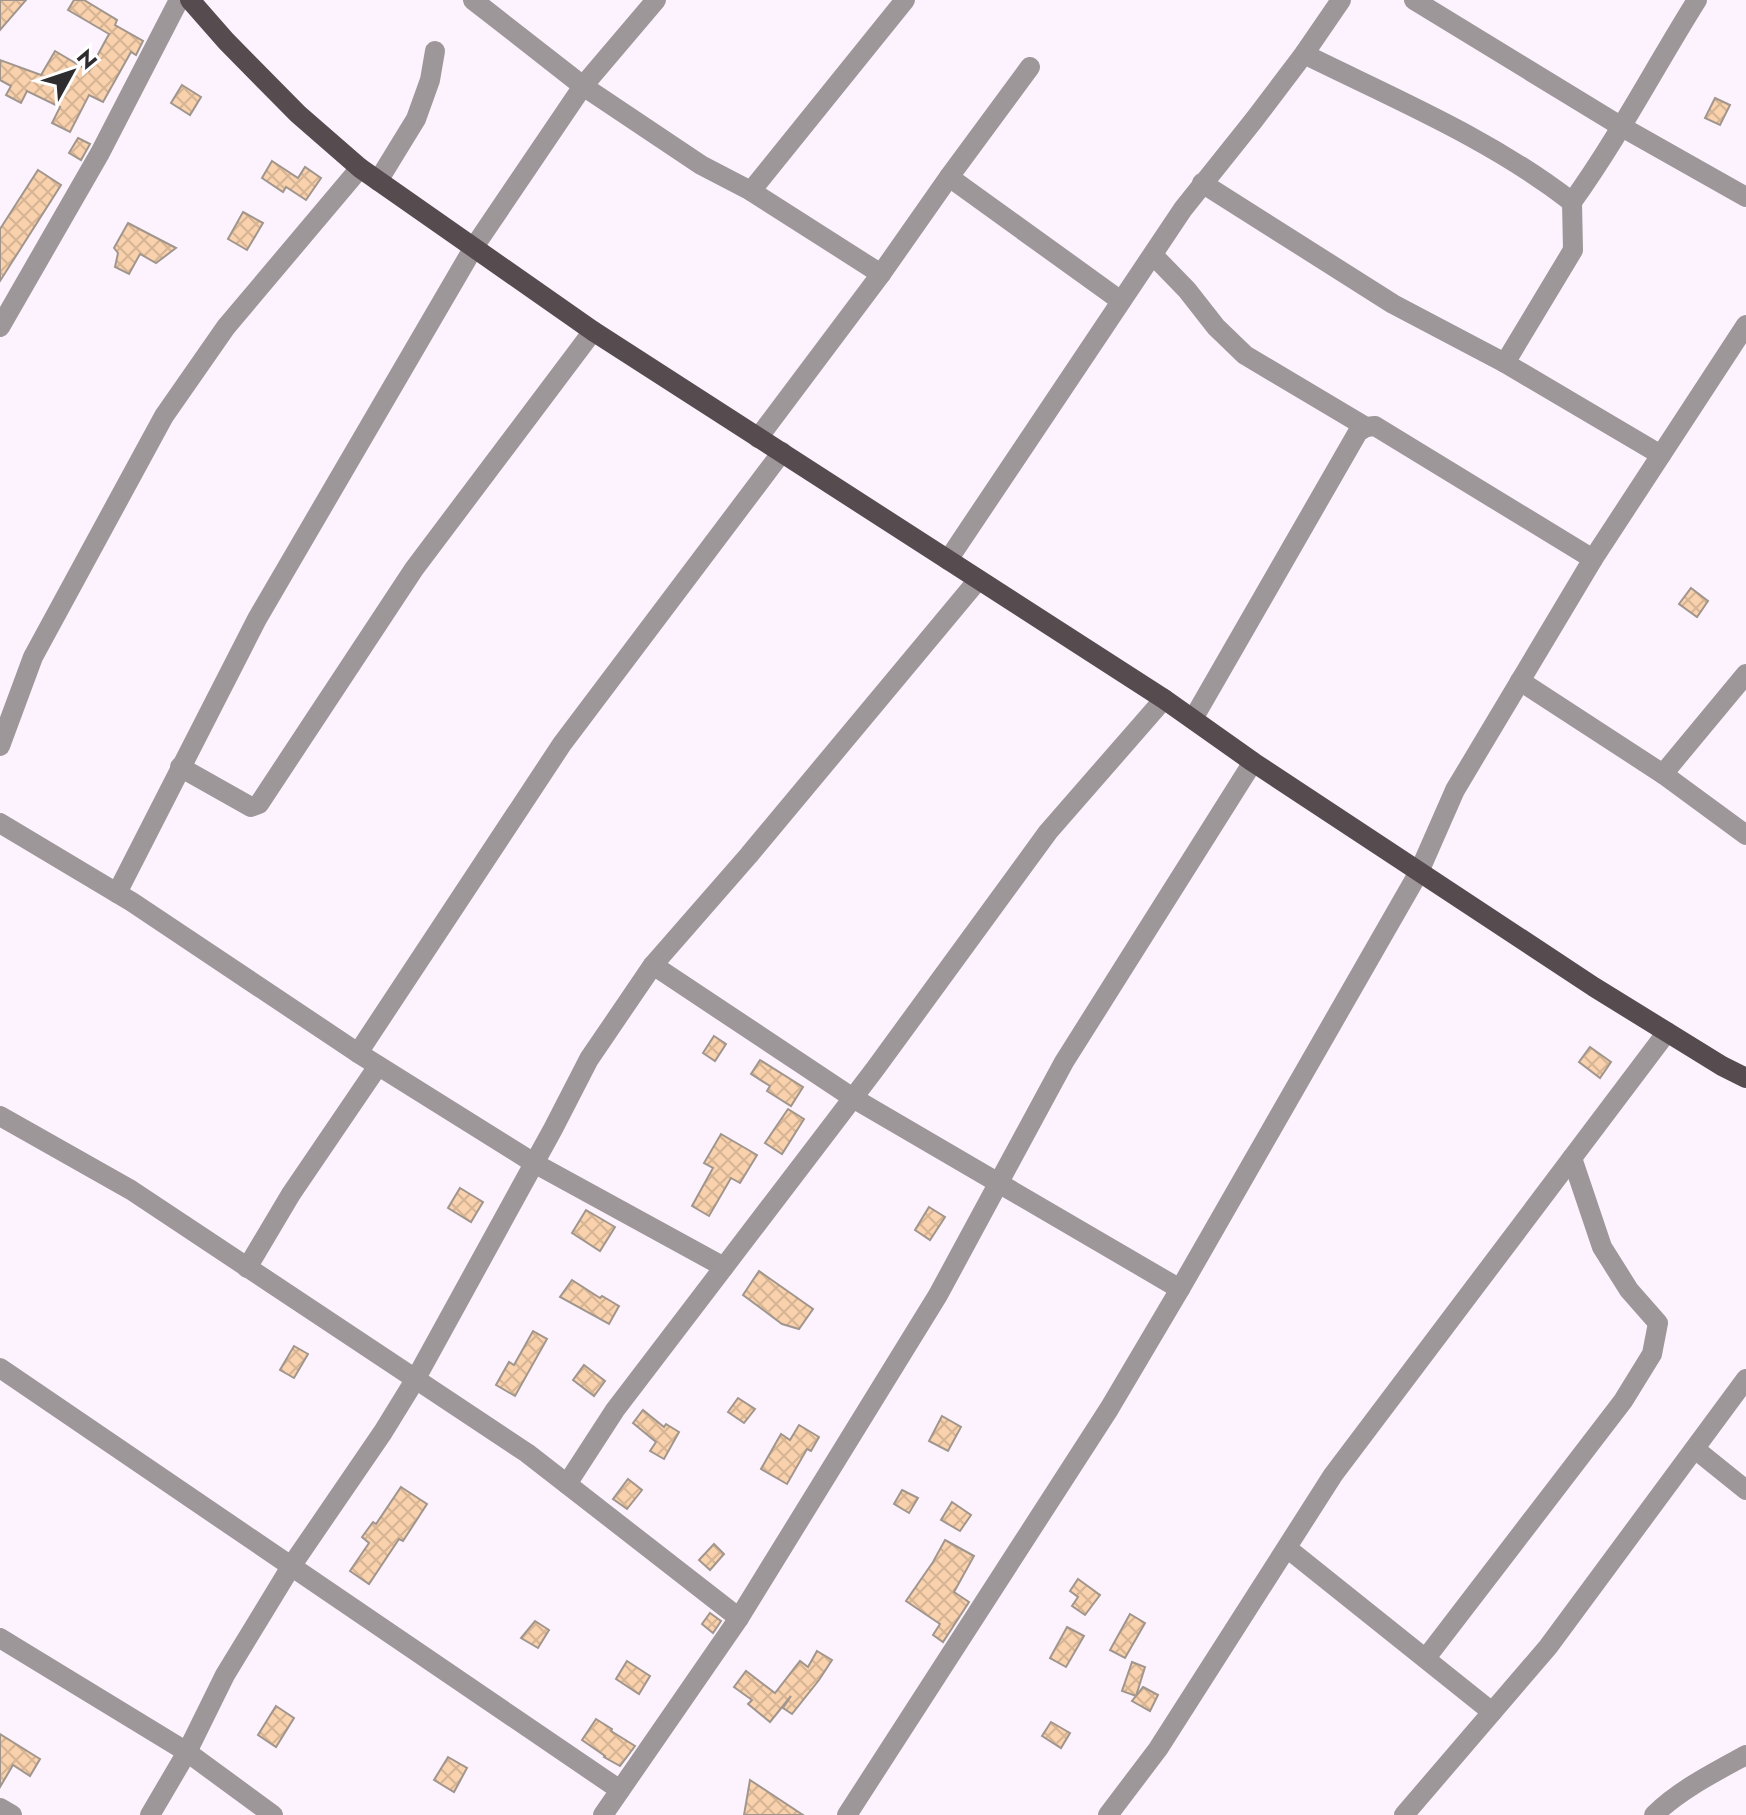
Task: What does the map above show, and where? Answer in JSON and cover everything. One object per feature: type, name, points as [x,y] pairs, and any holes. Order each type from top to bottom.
[{"type":"main road","points":[[190,0],[298,114],[360,168],[593,331],[1164,699],[1253,762],[1594,987],[1746,1078]]},
{"type":"street","points":[[0,327],[100,153],[179,0]]},
{"type":"street","points":[[473,0],[583,86],[701,165],[751,191],[881,274]]},
{"type":"street","points":[[117,893],[257,619],[474,247],[583,86],[656,0]]},
{"type":"street","points":[[751,191],[905,0]]},
{"type":"street","points":[[948,560],[1183,209],[1304,54],[1341,0]]},
{"type":"street","points":[[1414,0],[1622,127],[1746,197]]},
{"type":"street","points":[[1505,363],[1573,250],[1572,202],[1622,127],[1697,0]]},
{"type":"street","points":[[378,181],[416,119],[430,80],[435,51]]},
{"type":"street","points":[[1304,54],[1503,155],[1572,202]]},
{"type":"street","points":[[758,438],[1030,67]]},
{"type":"street","points":[[0,746],[33,657],[164,416],[226,327],[360,168]]},
{"type":"street","points":[[949,177],[1121,301]]},
{"type":"street","points":[[1202,183],[1393,304],[1505,363],[1661,455]]},
{"type":"street","points":[[1153,255],[1245,355],[1366,427]]},
{"type":"street","points":[[847,1815],[1109,1409],[1419,872],[1455,790],[1593,559],[1746,325]]},
{"type":"street","points":[[180,767],[251,807],[259,804],[414,569],[593,331]]},
{"type":"street","points":[[1193,719],[1358,432],[1366,427],[1375,426],[1593,559]]},
{"type":"street","points":[[358,1053],[562,744],[782,452]]},
{"type":"street","points":[[150,1815],[187,1752],[225,1675],[292,1565],[415,1380],[589,1059],[653,965],[749,855],[978,580]]},
{"type":"street","points":[[1663,774],[1746,674]]},
{"type":"street","points":[[1520,681],[1663,774],[1746,835]]},
{"type":"street","points":[[567,1484],[615,1410],[853,1098],[1048,832],[1164,699]]},
{"type":"street","points":[[603,1815],[739,1618],[938,1295],[1064,1062],[1253,762]]},
{"type":"street","points":[[0,823],[117,893],[378,1066],[534,1163],[724,1267]]},
{"type":"street","points":[[653,965],[853,1098],[1180,1289]]},
{"type":"street","points":[[1108,1815],[1158,1749],[1333,1475],[1667,1032]]},
{"type":"street","points":[[247,1268],[291,1194],[378,1066]]},
{"type":"street","points":[[0,1116],[131,1190],[527,1453],[739,1618]]},
{"type":"street","points":[[1426,1658],[1623,1401],[1652,1354],[1658,1323],[1629,1290],[1602,1247],[1572,1158]]},
{"type":"street","points":[[0,1368],[620,1790]]},
{"type":"street","points":[[1404,1815],[1548,1647],[1746,1379]]},
{"type":"street","points":[[1695,1449],[1746,1490]]},
{"type":"street","points":[[1287,1548],[1492,1712]]},
{"type":"street","points":[[0,1638],[187,1752],[273,1815]]},
{"type":"street","points":[[1654,1815],[1676,1797],[1746,1755]]},
{"type":"street","points":[[0,1808],[12,1815]]},
{"type":"building","points":[[0,0],[26,0],[0,30]]},
{"type":"building","points":[[74,0],[84,0],[117,20],[115,25],[143,41],[136,55],[131,52],[103,102],[89,95],[70,132],[52,123],[60,107],[27,91],[21,103],[6,95],[11,86],[0,80],[0,60],[41,75],[55,51],[89,71],[109,34],[68,10]]},
{"type":"building","points":[[182,85],[201,97],[190,115],[171,103]]},
{"type":"building","points":[[1715,98],[1730,105],[1720,125],[1705,118]]},
{"type":"building","points":[[78,138],[90,144],[81,160],[69,153]]},
{"type":"building","points":[[272,161],[298,178],[305,167],[321,178],[306,200],[286,187],[283,192],[262,178]]},
{"type":"building","points":[[38,170],[61,185],[0,281],[0,229]]},
{"type":"building","points":[[243,212],[263,223],[247,250],[228,239]]},
{"type":"building","points":[[128,223],[176,248],[156,263],[140,254],[129,274],[115,267],[118,253],[114,248]]},
{"type":"building","points":[[1691,588],[1708,601],[1697,617],[1679,604]]},
{"type":"building","points":[[714,1036],[726,1044],[715,1061],[703,1053]]},
{"type":"building","points":[[1590,1047],[1611,1062],[1600,1078],[1579,1062]]},
{"type":"building","points":[[760,1060],[803,1087],[791,1106],[767,1091],[770,1086],[751,1074]]},
{"type":"building","points":[[788,1109],[804,1119],[782,1154],[765,1143]]},
{"type":"building","points":[[721,1134],[757,1155],[740,1183],[731,1178],[709,1216],[692,1206],[713,1168],[704,1163]]},
{"type":"building","points":[[460,1188],[483,1202],[471,1222],[448,1208]]},
{"type":"building","points":[[929,1207],[945,1217],[930,1240],[915,1230]]},
{"type":"building","points":[[586,1210],[615,1227],[600,1251],[572,1233]]},
{"type":"building","points":[[759,1271],[813,1309],[799,1329],[782,1324],[743,1295]]},
{"type":"building","points":[[572,1280],[619,1306],[609,1324],[560,1297]]},
{"type":"building","points":[[533,1331],[547,1339],[515,1396],[496,1385],[509,1362],[514,1365]]},
{"type":"building","points":[[294,1346],[308,1354],[294,1378],[280,1370]]},
{"type":"building","points":[[584,1365],[605,1381],[594,1396],[573,1380]]},
{"type":"building","points":[[738,1398],[755,1409],[744,1423],[728,1412]]},
{"type":"building","points":[[643,1410],[664,1427],[666,1424],[679,1432],[664,1459],[650,1451],[656,1442],[633,1423]]},
{"type":"building","points":[[942,1416],[961,1427],[948,1451],[929,1441]]},
{"type":"building","points":[[799,1425],[819,1437],[811,1451],[807,1449],[787,1484],[761,1469],[781,1434],[790,1440]]},
{"type":"building","points":[[628,1479],[642,1490],[627,1509],[613,1499]]},
{"type":"building","points":[[401,1487],[427,1504],[369,1584],[350,1571],[369,1543],[362,1537],[373,1522],[376,1524]]},
{"type":"building","points":[[902,1490],[918,1498],[909,1513],[894,1504]]},
{"type":"building","points":[[952,1502],[971,1515],[960,1531],[941,1520]]},
{"type":"building","points":[[945,1540],[974,1556],[954,1592],[969,1602],[943,1642],[933,1635],[940,1624],[906,1601]]},
{"type":"building","points":[[714,1544],[724,1554],[710,1570],[699,1560]]},
{"type":"building","points":[[1078,1579],[1100,1595],[1085,1615],[1072,1606],[1078,1597],[1070,1591]]},
{"type":"building","points":[[710,1613],[721,1621],[713,1633],[702,1624]]},
{"type":"building","points":[[1130,1614],[1145,1623],[1125,1658],[1110,1650]]},
{"type":"building","points":[[535,1621],[549,1630],[538,1648],[521,1638]]},
{"type":"building","points":[[1067,1627],[1084,1636],[1066,1667],[1050,1658]]},
{"type":"building","points":[[817,1651],[832,1660],[792,1714],[783,1708],[791,1696],[770,1722],[748,1704],[752,1700],[734,1687],[746,1671],[775,1693],[800,1661],[808,1667]]},
{"type":"building","points":[[627,1661],[650,1676],[639,1694],[616,1679]]},
{"type":"building","points":[[1132,1662],[1145,1667],[1136,1696],[1122,1691]]},
{"type":"building","points":[[1143,1687],[1158,1695],[1150,1711],[1132,1701]]},
{"type":"building","points":[[276,1706],[294,1718],[276,1747],[258,1735]]},
{"type":"building","points":[[596,1719],[635,1746],[620,1766],[582,1740]]},
{"type":"building","points":[[1051,1722],[1070,1733],[1061,1748],[1042,1736]]},
{"type":"building","points":[[0,1734],[40,1759],[30,1776],[13,1765],[0,1787]]},
{"type":"building","points":[[448,1757],[467,1768],[454,1792],[434,1780]]},
{"type":"building","points":[[750,1780],[803,1815],[744,1815]]}]
